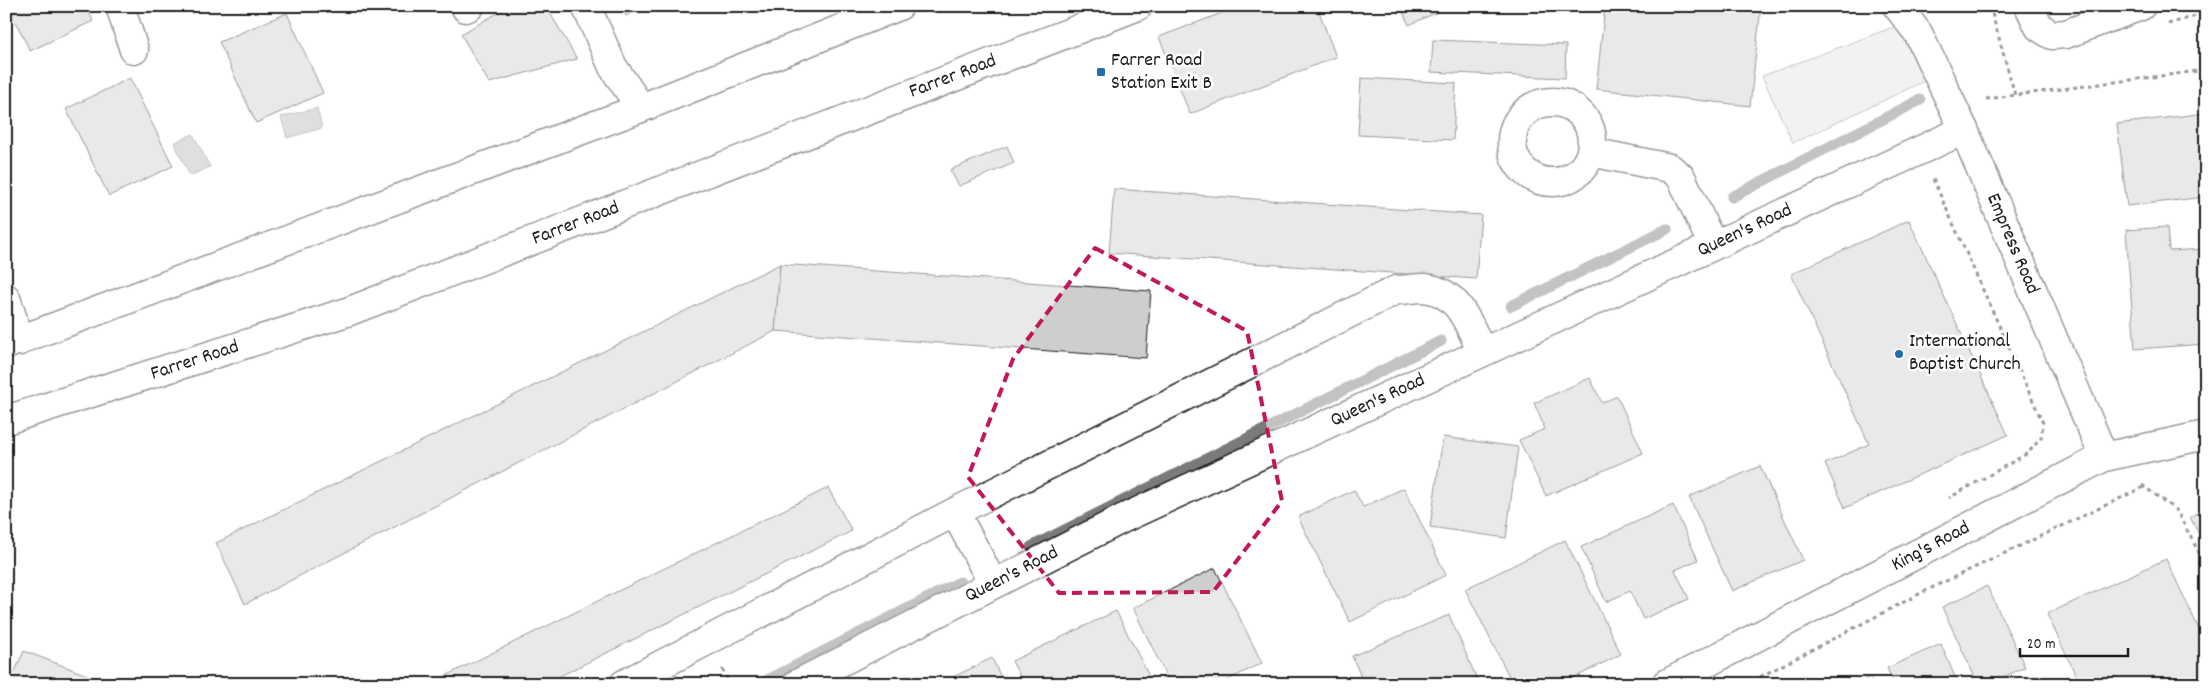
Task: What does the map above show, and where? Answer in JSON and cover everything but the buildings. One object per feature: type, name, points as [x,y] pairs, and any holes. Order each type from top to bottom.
[{"type":"main road","points":[[120,6],[134,50]]},
{"type":"main road","points":[[586,6],[613,67],[641,108]]},
{"type":"main road","points":[[6,298],[13,343],[641,108],[899,6]]},
{"type":"main road","name":"Farrer Road","points":[[6,420],[347,312],[1138,6]]},
{"type":"main road","name":"Empress Road","points":[[1896,6],[1918,33],[1964,130],[2104,457]]},
{"type":"main road","name":"Empress Road","points":[[1916,6],[1918,33]]},
{"type":"main road","points":[[2028,6],[2039,27],[2052,35],[2066,34],[2141,6]]},
{"type":"main road","name":"Queen's Road","points":[[797,684],[1124,518],[1964,130]]},
{"type":"main road","points":[[1591,152],[1670,168],[1681,177],[1713,246]]},
{"type":"main road","points":[[624,684],[955,512],[1396,290],[1424,288],[1447,294],[1459,306],[1482,352]]},
{"type":"main road","name":"King's Road","points":[[1666,684],[2104,457],[2206,435]]},
{"type":"main road","points":[[955,512],[993,584]]},
{"type":"path","points":[[1990,6],[2015,95]]},
{"type":"path","points":[[1951,103],[2206,70]]},
{"type":"path","points":[[1920,150],[2043,423],[2041,438],[2028,453],[1944,500]]},
{"type":"path","points":[[2104,457],[2177,511],[2206,566]]},
{"type":"path","points":[[1746,684],[1923,592],[2144,486]]},
{"type":"highlighted area","points":[[1095,248],[1247,331],[1282,501],[1213,592],[1059,593],[968,477],[1013,359]]},
{"type":"shaded area","points":[[1899,25],[1931,78],[1793,143],[1762,76]]},
{"type":"shaded area","points":[[317,108],[322,128],[287,138],[281,117]]},
{"type":"shaded area","points":[[193,134],[210,167],[190,176],[174,143]]},
{"type":"waterway","points":[[1732,197],[1920,100]]},
{"type":"waterway","points":[[1511,306],[1667,229]]},
{"type":"waterway","points":[[1031,547],[1441,341]]},
{"type":"waterway","points":[[760,684],[960,582]]},
{"type":"place","name":"Farrer Road Station Exit B","points":[[1101,72]]},
{"type":"place","name":"International Baptist Church","points":[[1899,354]]}]
